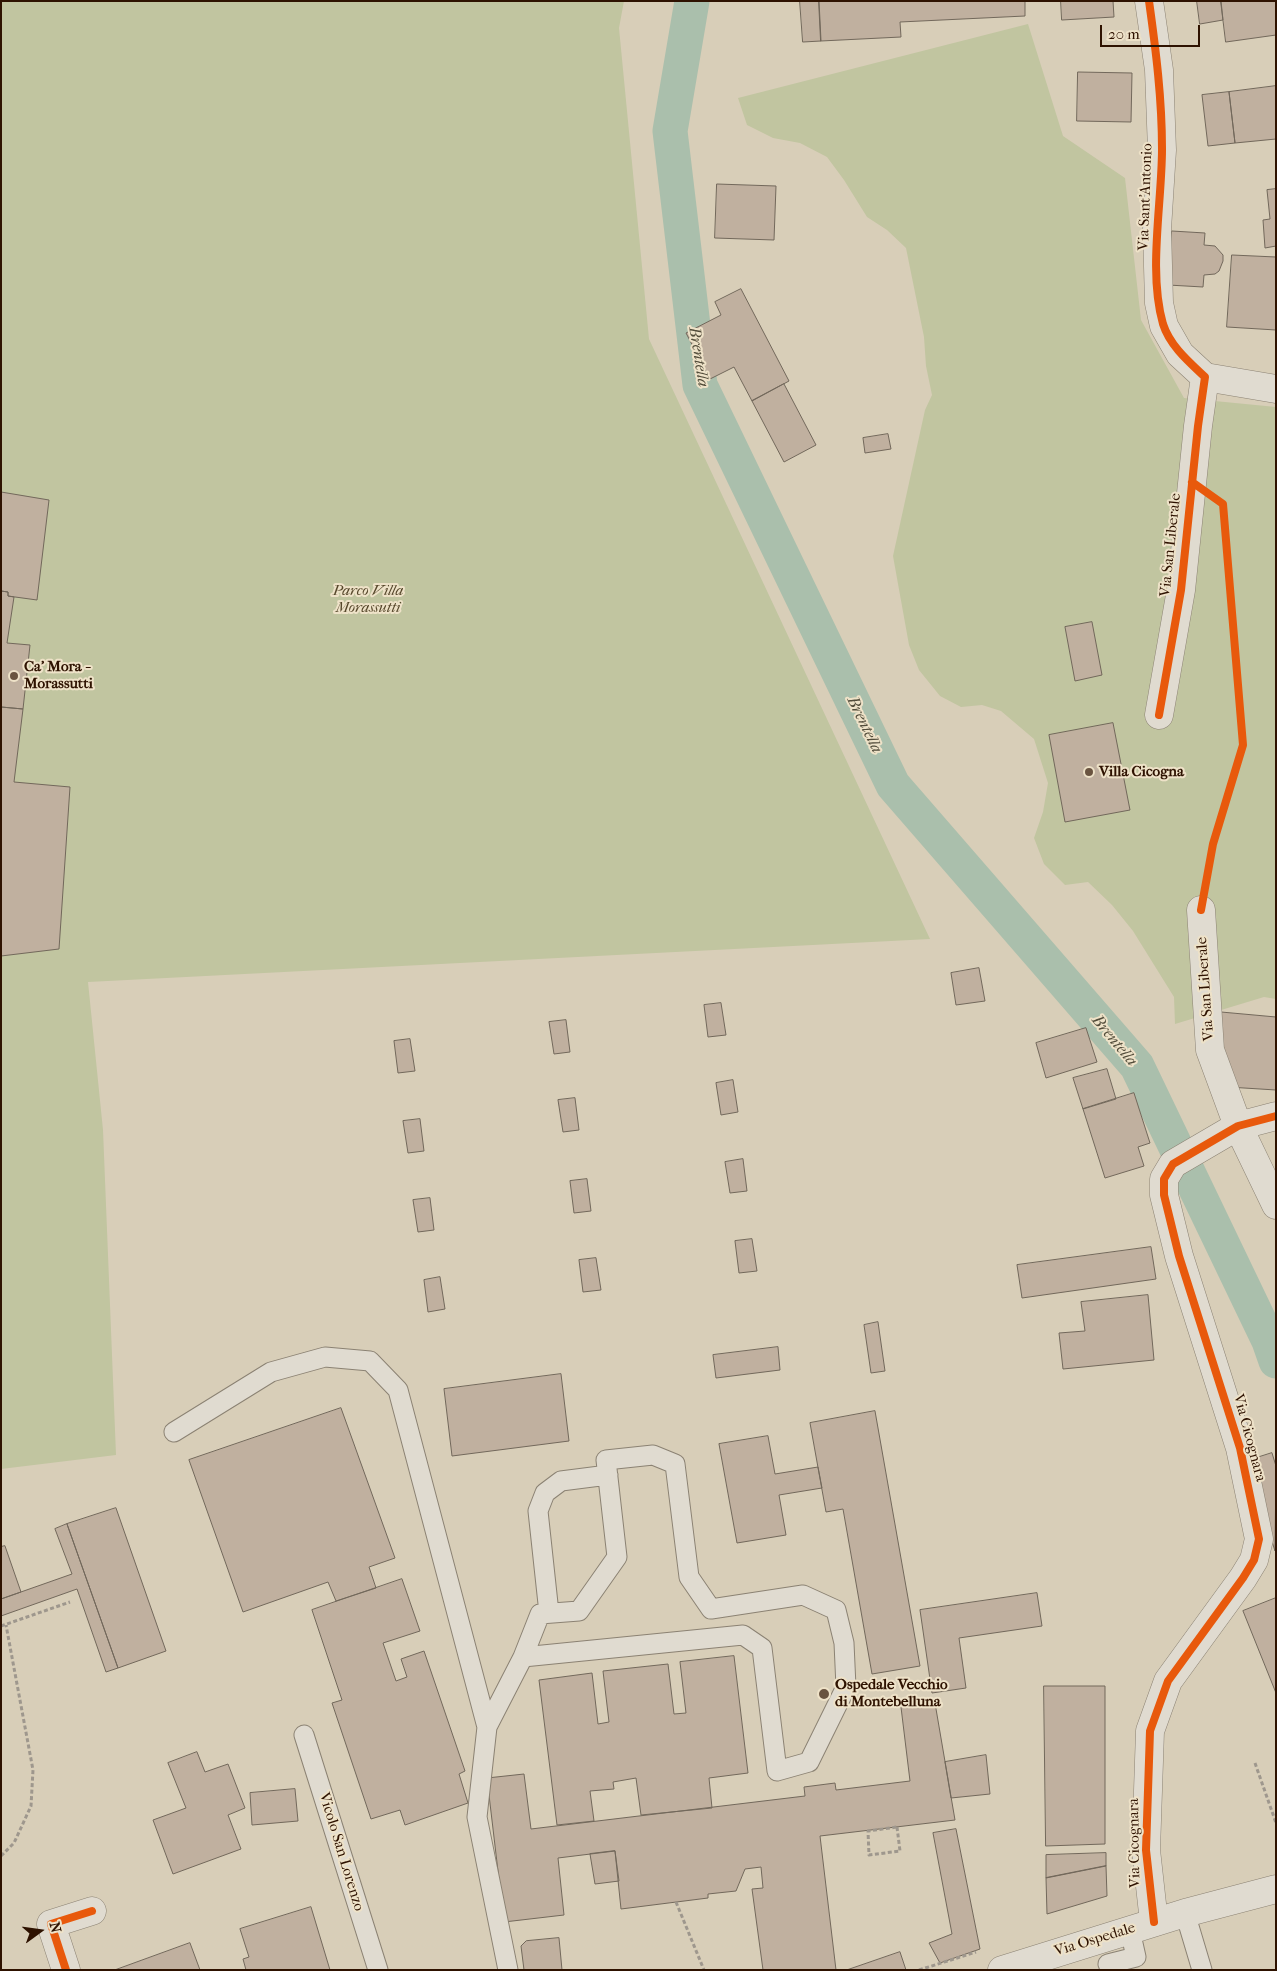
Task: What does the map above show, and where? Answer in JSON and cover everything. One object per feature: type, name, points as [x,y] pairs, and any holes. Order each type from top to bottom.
[{"type":"street","name":"Via Sant'Antonio","points":[[1149,1],[1159,70],[1162,141],[1157,229],[1158,303],[1164,326],[1180,354],[1205,377]]},
{"type":"street","points":[[1205,377],[1276,389]]},
{"type":"street","name":"Via San Liberale","points":[[1159,715],[1181,590],[1205,377]]},
{"type":"street","name":"Via San Liberale","points":[[1201,910],[1210,1050],[1238,1126],[1276,1205]]},
{"type":"street","name":"Via Cicognara","points":[[1142,1926],[1150,1731],[1168,1681],[1243,1578],[1254,1560],[1259,1540],[1240,1448],[1180,1256],[1164,1195],[1164,1179],[1173,1164],[1238,1126],[1276,1116]]},
{"type":"street","name":"Via Ospedale","points":[[1002,1970],[1185,1913],[1276,1888]]},
{"type":"street","points":[[66,1970],[51,1924],[92,1911]]},
{"type":"lane","points":[[174,1432],[271,1372],[325,1357],[370,1361],[398,1390],[487,1727],[477,1817],[508,1970]]},
{"type":"lane","points":[[487,1727],[524,1657],[540,1614],[579,1611],[617,1558],[606,1460],[653,1455],[675,1464],[689,1577],[711,1609],[803,1595],[836,1610],[844,1643],[846,1687],[810,1762],[777,1771],[762,1648],[743,1635],[524,1657]]},
{"type":"lane","points":[[550,1614],[538,1511],[545,1493],[561,1481],[608,1475]]},
{"type":"lane","points":[[727,1607],[729,1636]]},
{"type":"lane","name":"Vicolo San Lorenzo","points":[[304,1735],[378,1970]]},
{"type":"lane","points":[[1185,1913],[1202,1970]]},
{"type":"lane","points":[[1108,1964],[1136,1957],[1142,1926]]},
{"type":"path","points":[[1,1856],[14,1843],[31,1806],[33,1770],[3,1626],[70,1602]]},
{"type":"path","points":[[1255,1763],[1276,1823]]},
{"type":"path","points":[[897,1827],[900,1851],[869,1855],[868,1831],[897,1827]]},
{"type":"path","points":[[676,1902],[704,1970]]},
{"type":"green space","name":"Parco Villa Morassutti","points":[[1,1],[624,1],[619,28],[649,339],[930,939],[88,982],[103,1130],[116,1455],[1,1469]]},
{"type":"green space","points":[[1028,24],[1063,136],[1125,178],[1141,320],[1184,398],[1276,407],[1276,999],[1264,997],[1175,1024],[1174,997],[1133,931],[1112,905],[1088,882],[1065,885],[1044,864],[1034,838],[1043,812],[1048,783],[1034,739],[1001,711],[982,705],[961,707],[940,696],[919,670],[909,645],[893,556],[925,410],[932,395],[926,366],[924,337],[906,248],[887,230],[867,217],[827,157],[800,143],[773,138],[747,125],[738,98]]},
{"type":"building","points":[[800,1],[819,1],[821,41],[803,42]]},
{"type":"building","points":[[819,1],[1025,1],[1025,16],[900,22],[901,37],[821,41]]},
{"type":"building","points":[[1061,1],[1113,1],[1114,17],[1062,20]]},
{"type":"building","points":[[1197,1],[1221,1],[1223,20],[1200,24]]},
{"type":"building","points":[[1221,1],[1276,1],[1276,35],[1226,42]]},
{"type":"building","points":[[1078,72],[1132,73],[1131,122],[1077,121]]},
{"type":"building","points":[[1276,86],[1276,139],[1235,143],[1229,92]]},
{"type":"building","points":[[1229,92],[1235,143],[1208,146],[1202,95]]},
{"type":"building","points":[[717,184],[776,186],[774,240],[715,238]]},
{"type":"building","points":[[1276,189],[1276,246],[1265,248],[1263,220],[1270,219],[1267,190]]},
{"type":"building","points":[[1172,231],[1205,233],[1204,245],[1215,246],[1223,255],[1219,271],[1215,274],[1204,275],[1203,287],[1168,285]]},
{"type":"building","points":[[1232,255],[1276,257],[1276,330],[1227,327]]},
{"type":"building","points":[[741,289],[789,381],[752,401],[734,367],[710,379],[686,333],[721,315],[715,302]]},
{"type":"building","points":[[784,384],[816,445],[784,462],[752,401]]},
{"type":"building","points":[[888,434],[891,449],[865,453],[863,438]]},
{"type":"building","points":[[1,492],[49,500],[37,600],[8,596],[8,592],[1,591]]},
{"type":"building","name":"Ca' Mora - Morassutti","points":[[1,591],[8,592],[8,596],[14,597],[7,643],[30,645],[23,709],[1,707]]},
{"type":"building","points":[[1092,622],[1102,675],[1075,681],[1065,627]]},
{"type":"building","points":[[1,707],[23,709],[14,782],[70,787],[59,949],[1,956]]},
{"type":"building","name":"Villa Cicogna","points":[[1113,723],[1130,810],[1065,822],[1049,735]]},
{"type":"building","points":[[979,968],[985,1001],[956,1005],[951,973]]},
{"type":"building","points":[[721,1003],[726,1035],[708,1037],[704,1005]]},
{"type":"building","points":[[1210,1011],[1276,1017],[1276,1090],[1228,1087]]},
{"type":"building","points":[[566,1020],[570,1052],[554,1054],[549,1022]]},
{"type":"building","points":[[1086,1028],[1097,1062],[1046,1078],[1036,1043]]},
{"type":"building","points":[[410,1039],[415,1071],[398,1073],[394,1041]]},
{"type":"building","points":[[1107,1069],[1116,1099],[1083,1109],[1073,1078]]},
{"type":"building","points":[[733,1080],[738,1112],[721,1115],[716,1083]]},
{"type":"building","points":[[1134,1093],[1150,1143],[1138,1147],[1144,1166],[1105,1178],[1083,1109]]},
{"type":"building","points":[[575,1098],[579,1130],[563,1132],[558,1100]]},
{"type":"building","points":[[420,1119],[424,1151],[408,1153],[403,1121]]},
{"type":"building","points":[[743,1159],[747,1191],[730,1193],[725,1162]]},
{"type":"building","points":[[587,1179],[591,1211],[574,1213],[570,1181]]},
{"type":"building","points":[[430,1198],[434,1230],[418,1232],[413,1200]]},
{"type":"building","points":[[752,1239],[757,1271],[739,1273],[735,1241]]},
{"type":"building","points":[[1151,1247],[1156,1279],[1022,1298],[1017,1265]]},
{"type":"building","points":[[596,1258],[601,1290],[583,1292],[579,1260]]},
{"type":"building","points":[[440,1277],[445,1309],[428,1312],[424,1280]]},
{"type":"building","points":[[1148,1295],[1154,1360],[1063,1369],[1059,1333],[1085,1331],[1081,1302]]},
{"type":"building","points":[[878,1322],[885,1371],[871,1373],[864,1325]]},
{"type":"building","points":[[778,1347],[780,1370],[716,1378],[713,1355]]},
{"type":"building","points":[[561,1374],[569,1441],[452,1456],[444,1389]]},
{"type":"building","points":[[341,1408],[395,1558],[369,1567],[376,1588],[336,1601],[328,1582],[243,1612],[189,1460]]},
{"type":"building","points":[[875,1411],[920,1666],[872,1674],[843,1509],[826,1512],[810,1423]]},
{"type":"building","points":[[768,1436],[775,1474],[818,1467],[822,1488],[779,1495],[786,1535],[737,1543],[719,1444]]},
{"type":"building","points":[[1272,1453],[1276,1466],[1275,1551],[1247,1461]]},
{"type":"building","points":[[116,1508],[166,1651],[118,1668],[67,1524]]},
{"type":"building","points":[[67,1524],[118,1668],[106,1672],[77,1589],[1,1616],[1,1599],[72,1574],[55,1529]]},
{"type":"building","points":[[5,1546],[21,1592],[1,1599],[1,1547]]},
{"type":"building","points":[[402,1579],[420,1631],[383,1643],[396,1681],[407,1677],[401,1659],[424,1651],[465,1771],[459,1774],[468,1803],[405,1825],[400,1810],[371,1819],[332,1703],[342,1700],[312,1610]]},
{"type":"building","points":[[1037,1593],[1042,1626],[959,1638],[966,1688],[932,1693],[920,1610]]},
{"type":"building","points":[[1276,1598],[1276,1693],[1243,1611]]},
{"type":"building","points":[[734,1656],[748,1773],[709,1778],[712,1808],[641,1815],[636,1778],[613,1782],[614,1789],[590,1791],[594,1821],[557,1825],[539,1680],[592,1673],[598,1724],[609,1722],[603,1671],[668,1664],[674,1714],[686,1713],[680,1662]]},
{"type":"building","points":[[1044,1686],[1105,1686],[1105,1844],[1046,1846]]},
{"type":"building","points":[[935,1703],[955,1820],[820,1836],[836,1970],[763,1970],[752,1889],[763,1888],[761,1867],[745,1869],[736,1891],[708,1894],[708,1898],[621,1909],[615,1851],[558,1858],[564,1915],[504,1922],[487,1778],[524,1774],[531,1829],[805,1796],[804,1787],[835,1783],[836,1790],[910,1781],[901,1707]]},
{"type":"building","points":[[197,1752],[205,1772],[228,1764],[245,1808],[228,1815],[241,1849],[173,1874],[153,1820],[186,1808],[168,1763]]},
{"type":"building","points":[[986,1755],[990,1794],[951,1798],[945,1762]]},
{"type":"building","points":[[295,1789],[298,1821],[252,1825],[250,1793]]},
{"type":"building","points":[[956,1829],[980,1949],[940,1963],[929,1943],[952,1934],[933,1833]]},
{"type":"building","points":[[615,1851],[619,1881],[595,1884],[590,1854]]},
{"type":"building","points":[[1106,1853],[1106,1866],[1046,1878],[1046,1855]]},
{"type":"building","points":[[1106,1866],[1107,1896],[1047,1914],[1046,1878]]},
{"type":"building","points":[[311,1907],[330,1970],[246,1970],[243,1959],[249,1957],[240,1929]]},
{"type":"building","points":[[559,1938],[562,1970],[524,1970],[521,1946],[526,1941]]},
{"type":"building","points":[[190,1943],[200,1970],[115,1970]]},
{"type":"building","points":[[900,1952],[906,1970],[847,1970]]},
{"type":"waterway","name":"Brentella","points":[[692,1],[670,131],[700,385],[893,785],[1137,1066],[1269,1341],[1276,1361]]},
{"type":"cycle path","points":[[1149,1],[1158,75],[1162,130],[1156,260],[1159,304],[1163,324],[1170,339],[1205,377],[1181,590],[1159,715]]},
{"type":"cycle path","points":[[1192,482],[1223,504],[1243,745],[1213,844],[1201,910]]},
{"type":"cycle path","points":[[1154,1922],[1146,1850],[1150,1731],[1168,1681],[1243,1578],[1254,1560],[1259,1539],[1240,1448],[1179,1256],[1164,1195],[1164,1179],[1173,1164],[1238,1126],[1276,1116]]},
{"type":"cycle path","points":[[66,1970],[51,1924],[92,1911]]},
{"type":"place","name":"Ca' Mora - Morassutti","points":[[14,676]]},
{"type":"place","name":"Villa Cicogna","points":[[1089,772]]},
{"type":"place","name":"Ospedale Vecchio di Montebelluna","points":[[824,1694]]}]
